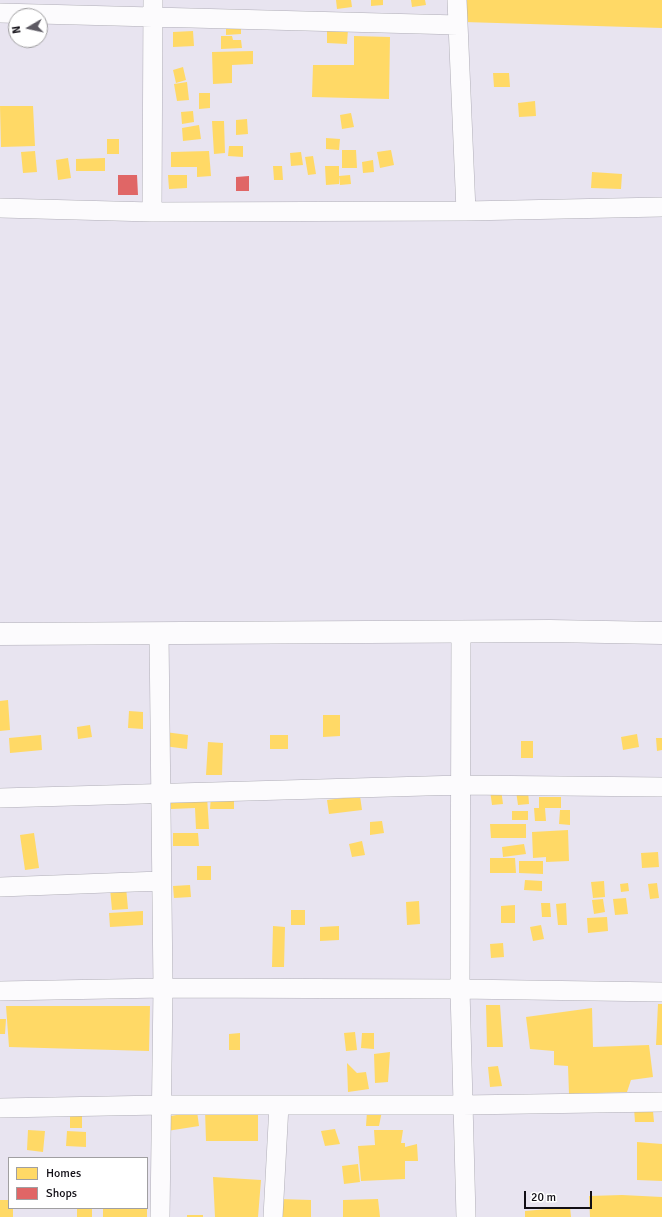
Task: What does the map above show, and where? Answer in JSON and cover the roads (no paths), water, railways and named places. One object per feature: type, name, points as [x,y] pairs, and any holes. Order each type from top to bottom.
[{"type":"street","points":[[457,0],[466,211]]},
{"type":"street","points":[[0,13],[153,8],[458,26]]},
{"type":"street","points":[[152,212],[153,8]]},
{"type":"street","points":[[0,208],[152,212],[466,211],[662,207]]},
{"type":"street","points":[[0,634],[461,632],[662,633]]},
{"type":"street","points":[[461,632],[460,989],[466,1217]]},
{"type":"street","points":[[159,633],[163,988],[160,1217]]},
{"type":"street","points":[[0,798],[461,785],[662,787]]},
{"type":"street","points":[[0,887],[161,881]]},
{"type":"street","points":[[0,990],[163,988],[460,989],[662,992]]},
{"type":"street","points":[[0,1108],[162,1105],[463,1105],[662,1102]]},
{"type":"street","points":[[273,1217],[279,1105]]}]
